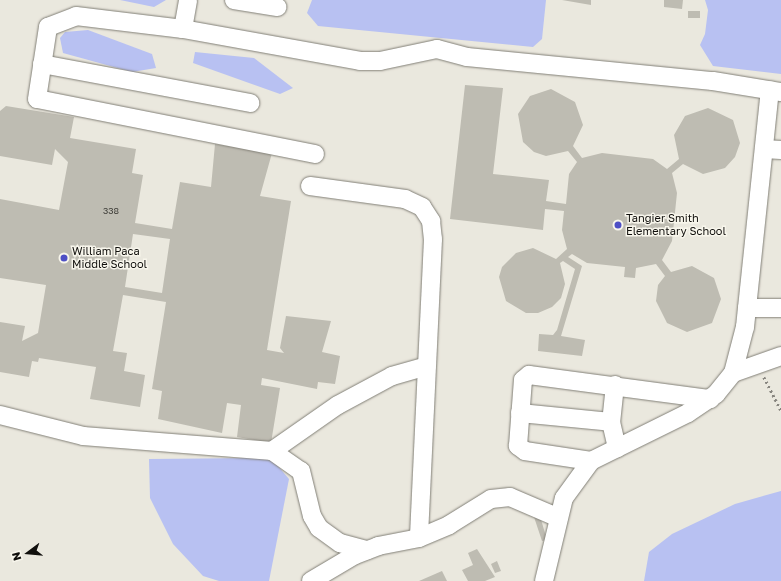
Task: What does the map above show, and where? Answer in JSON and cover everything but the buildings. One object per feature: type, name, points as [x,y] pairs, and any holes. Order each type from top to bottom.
[{"type":"street","points":[[183,29],[188,0]]},
{"type":"street","points":[[234,0],[277,8]]},
{"type":"street","points":[[315,154],[37,100],[48,27],[76,16],[183,29],[360,61],[380,61],[437,49],[467,57],[775,91],[772,150],[747,308],[733,373]]},
{"type":"street","points":[[42,64],[250,103]]},
{"type":"street","points":[[310,186],[405,199],[422,207],[431,221],[433,239],[419,538]]},
{"type":"street","points":[[747,308],[781,308]]},
{"type":"street","points":[[544,581],[559,518],[570,485],[591,461],[688,414],[710,399],[733,373],[781,356]]},
{"type":"street","points":[[272,450],[338,405],[392,376],[427,366]]},
{"type":"street","points":[[591,461],[525,452],[518,446],[523,380],[529,375],[615,385],[710,399]]},
{"type":"street","points":[[615,385],[611,422],[617,448]]},
{"type":"street","points":[[520,413],[611,422]]},
{"type":"street","points":[[0,415],[83,436],[272,450],[300,471],[312,516],[319,528],[340,542],[367,550]]},
{"type":"street","points":[[311,581],[367,550],[419,538],[497,498],[510,496],[530,502],[544,513],[559,518]]},
{"type":"path","points":[[758,364],[781,410]]},
{"type":"shaded area","points":[[120,0],[166,0],[154,7]]},
{"type":"shaded area","points":[[312,0],[546,0],[542,39],[533,47],[318,26],[307,13]]},
{"type":"shaded area","points":[[705,0],[781,0],[781,74],[713,66],[700,45],[705,34],[708,10]]},
{"type":"shaded area","points":[[88,30],[152,54],[156,68],[132,72],[63,53],[60,38],[65,32]]},
{"type":"shaded area","points":[[195,52],[254,58],[293,88],[280,94],[193,63]]},
{"type":"shaded area","points":[[271,458],[289,479],[269,581],[219,581],[203,576],[173,544],[150,498],[149,459]]},
{"type":"shaded area","points":[[781,491],[781,581],[644,581],[649,552],[672,534],[735,504]]},
{"type":"place","name":"Tangier Smith Elementary School","points":[[618,225]]},
{"type":"place","name":"William Paca Middle School","points":[[64,258]]}]
